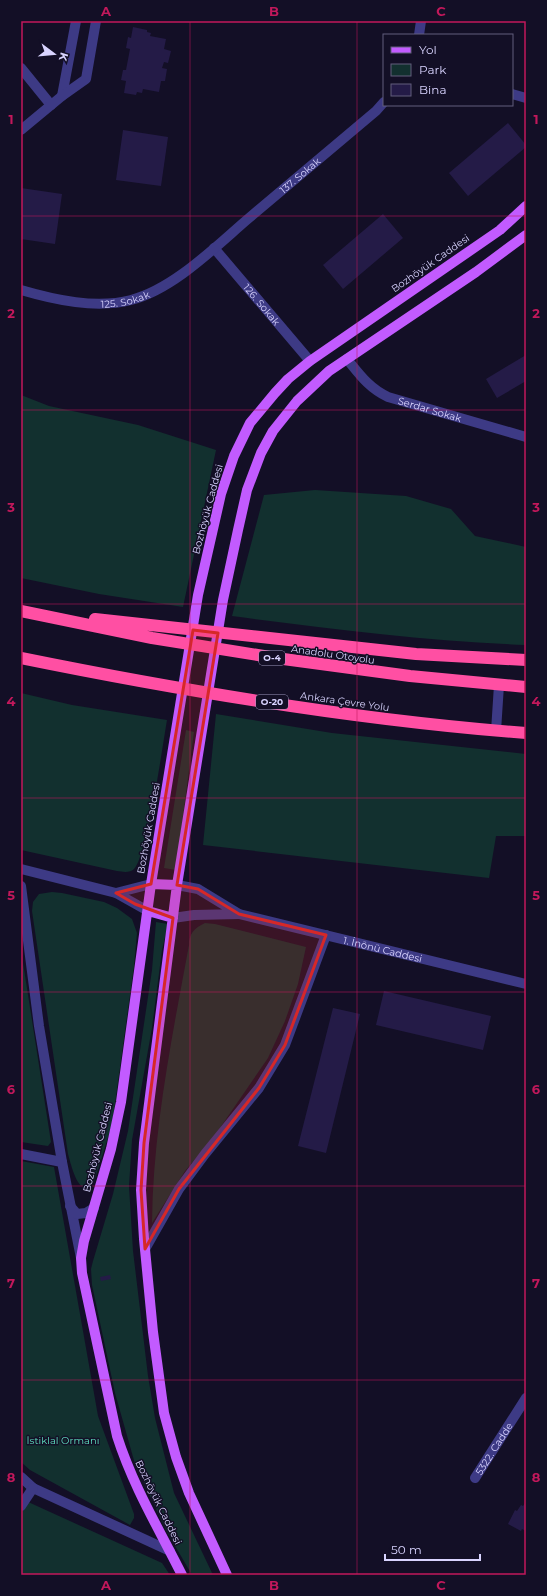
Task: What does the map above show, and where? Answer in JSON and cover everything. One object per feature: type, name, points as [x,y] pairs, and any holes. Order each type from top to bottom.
[{"type":"highway","points":[[21,611],[416,654],[526,660]]},
{"type":"highway","name":"Anadolu Otoyolu","points":[[21,611],[152,638],[276,658],[410,676],[526,687]]},
{"type":"highway","name":"Ankara Çevre Yolu","points":[[21,658],[136,681],[253,699],[396,720],[526,733]]},
{"type":"main road","name":"Bozhöyük Caddesi","points":[[182,1575],[136,1488],[117,1436],[82,1273],[81,1258],[84,1241],[111,1149],[121,1102],[151,884],[198,595],[226,479],[242,438],[250,424],[288,379],[310,361],[500,230],[526,206]]},
{"type":"main road","points":[[227,1575],[189,1494],[176,1457],[164,1413],[153,1332],[141,1190],[144,1143],[172,918],[223,600],[247,490],[260,453],[273,431],[297,401],[329,371],[476,272],[526,236]]},
{"type":"main road","points":[[151,884],[177,885]]},
{"type":"main road","points":[[148,911],[172,918]]},
{"type":"street","points":[[62,96],[76,21]]},
{"type":"street","points":[[21,130],[62,96],[86,79],[96,21]]},
{"type":"street","points":[[419,34],[421,21]]},
{"type":"street","points":[[21,68],[51,105]]},
{"type":"street","points":[[513,94],[526,98]]},
{"type":"street","name":"137. Sokak","points":[[214,248],[376,111],[383,103]]},
{"type":"street","name":"125. Sokak","points":[[21,290],[82,302],[114,303],[131,300],[161,288],[174,280],[214,248]]},
{"type":"street","name":"126. Sokak","points":[[214,248],[310,361]]},
{"type":"street","name":"Serdar Sokak","points":[[347,359],[365,382],[375,391],[388,397],[526,437]]},
{"type":"street","points":[[496,731],[499,685]]},
{"type":"street","points":[[21,869],[116,893],[148,911]]},
{"type":"street","points":[[116,893],[151,884]]},
{"type":"street","points":[[177,885],[198,889],[239,914]]},
{"type":"street","points":[[21,886],[39,1026],[62,1162],[81,1258]]},
{"type":"street","points":[[172,918],[194,915],[239,914]]},
{"type":"street","name":"1. İnönü Caddesi","points":[[239,914],[526,984]]},
{"type":"street","points":[[145,1248],[179,1189],[205,1154],[259,1088],[285,1045],[326,935]]},
{"type":"street","points":[[21,1154],[62,1162]]},
{"type":"street","points":[[70,1206],[77,1214],[86,1213],[94,1208]]},
{"type":"street","name":"5322. Cadde","points":[[475,1478],[526,1398]]},
{"type":"street","points":[[21,1477],[33,1488],[170,1551]]},
{"type":"street","points":[[21,1506],[33,1488]]},
{"type":"highlighted area","points":[[193,630],[218,633],[177,885],[198,889],[239,914],[326,935],[285,1045],[259,1088],[179,1189],[145,1249],[141,1190],[144,1143],[173,918],[135,904],[116,893],[151,884]]},
{"type":"green space","points":[[21,395],[49,406],[138,425],[216,450],[183,607],[99,594],[21,578]]},
{"type":"green space","points":[[315,490],[406,496],[451,509],[475,536],[526,547],[526,645],[452,641],[379,634],[232,616],[264,495]]},
{"type":"green space","points":[[21,693],[72,705],[167,720],[149,823],[139,860],[134,869],[126,872],[117,871],[21,850]]},
{"type":"green space","points":[[216,714],[332,733],[526,754],[526,836],[496,836],[489,878],[203,845]]},
{"type":"green space","points":[[186,730],[194,732],[176,870],[164,868]]},
{"type":"green space","points":[[52,892],[104,902],[117,908],[132,919],[137,933],[134,966],[111,1128],[94,1182],[89,1187],[80,1185],[76,1179],[68,1154],[32,911],[33,902],[39,894]]},
{"type":"green space","points":[[156,922],[168,924],[162,950],[152,1028],[132,1140],[129,1186],[133,1251],[148,1376],[155,1418],[174,1493],[213,1575],[192,1575],[167,1532],[135,1464],[115,1393],[92,1285],[91,1269],[113,1194],[128,1131],[152,970]]},
{"type":"green space","points":[[205,923],[215,924],[306,947],[298,984],[285,1021],[268,1058],[213,1138],[185,1171],[152,1223],[156,1153],[164,1083],[176,1014],[190,938],[195,929]]},
{"type":"green space","points":[[21,950],[51,1142],[48,1146],[21,1142]]},
{"type":"green space","name":"İstiklal Ormanı","points":[[21,1161],[54,1167],[98,1416],[134,1514],[134,1518],[130,1525],[30,1470],[21,1462]]},
{"type":"green space","points":[[26,1501],[162,1563],[170,1575],[21,1575],[21,1510]]},
{"type":"building","points":[[133,27],[147,30],[147,32],[151,33],[150,36],[166,39],[164,49],[171,51],[168,63],[164,62],[162,68],[167,69],[165,81],[161,81],[159,92],[143,89],[142,93],[137,92],[136,95],[124,93],[126,81],[121,80],[123,70],[126,70],[130,49],[126,48],[128,37],[131,38]]},
{"type":"building","points":[[508,123],[526,147],[468,196],[449,173]]},
{"type":"building","points":[[123,130],[168,137],[161,186],[116,180]]},
{"type":"building","points":[[21,188],[62,194],[55,244],[21,239]]},
{"type":"building","points":[[383,214],[403,238],[343,289],[323,265]]},
{"type":"building","points":[[526,355],[526,381],[497,398],[486,379]]},
{"type":"building","points":[[384,991],[491,1016],[483,1050],[376,1025]]},
{"type":"building","points":[[333,1008],[360,1014],[326,1153],[298,1146]]},
{"type":"building","points":[[110,1275],[111,1279],[101,1281],[100,1277]]},
{"type":"building","points":[[526,1502],[526,1531],[522,1529],[521,1531],[508,1524],[515,1510],[517,1511],[521,1505],[523,1506]]}]
